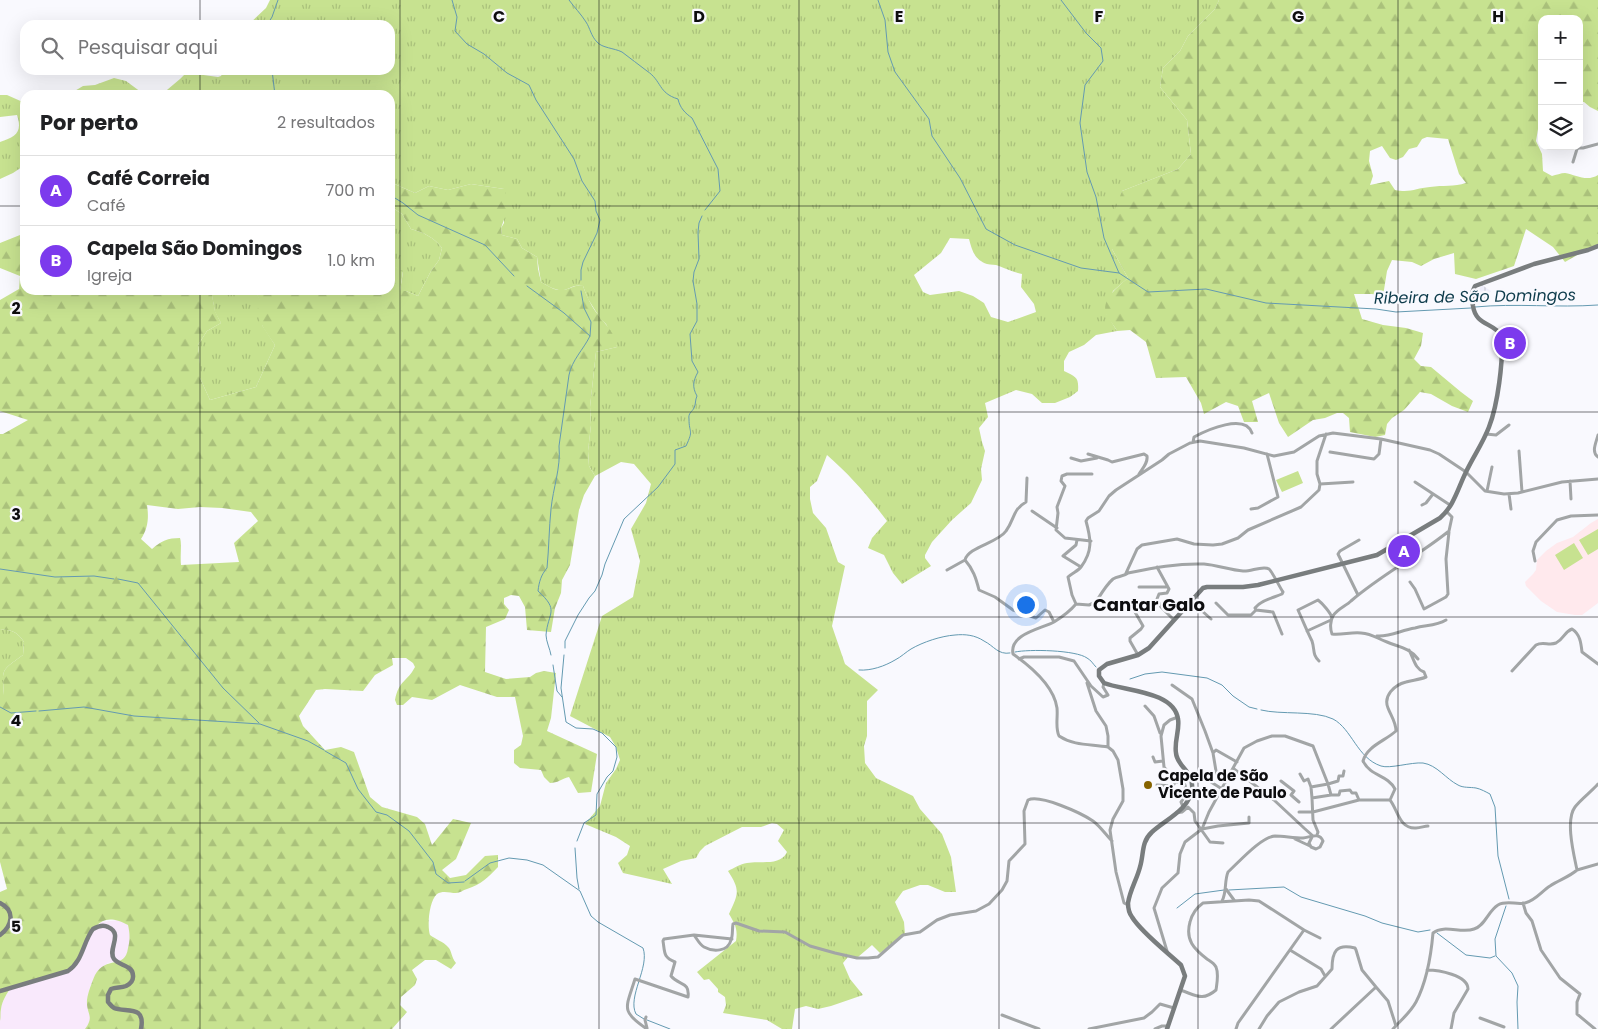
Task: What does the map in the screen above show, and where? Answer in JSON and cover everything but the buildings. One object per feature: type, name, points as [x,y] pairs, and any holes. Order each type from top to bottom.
[{"type":"street","points":[[1573,162],[1577,149],[1598,144]]},
{"type":"street","points":[[1019,659],[1029,657],[1074,661],[1085,679],[1103,697],[1108,695],[1103,686],[1104,683],[1099,676],[1099,670],[1107,664],[1138,655],[1149,648],[1203,588],[1243,587],[1276,581],[1376,555],[1440,518],[1451,506],[1488,429],[1494,407],[1501,365],[1502,336],[1496,329],[1482,322],[1475,315],[1471,297],[1475,286],[1517,269],[1598,246]]},
{"type":"street","points":[[1502,336],[1517,337],[1518,344]]},
{"type":"street","points":[[1193,442],[1194,437],[1230,424],[1246,424],[1252,433]]},
{"type":"street","points":[[1485,434],[1496,435],[1509,425]]},
{"type":"street","points":[[1076,604],[1068,577],[1081,567],[1087,556],[1091,541],[1086,521],[1088,518],[1099,511],[1109,496],[1116,490],[1178,448],[1193,442],[1200,441],[1279,455],[1294,452],[1326,434],[1333,433],[1381,439],[1433,451],[1466,472],[1485,491],[1509,494],[1570,481],[1598,478]]},
{"type":"street","points":[[1125,576],[1137,549],[1142,544],[1177,539],[1194,544],[1222,544],[1238,538],[1248,530],[1301,506],[1319,490],[1320,484],[1316,474],[1316,461],[1326,434]]},
{"type":"street","points":[[1598,435],[1594,450],[1595,455],[1598,457]]},
{"type":"street","points":[[1330,452],[1374,458],[1379,454],[1381,439]]},
{"type":"street","points":[[1518,451],[1522,492]]},
{"type":"street","points":[[1088,454],[1112,462],[1144,454],[1148,459],[1139,474]]},
{"type":"street","points":[[1251,509],[1258,508],[1278,497],[1267,454]]},
{"type":"street","points":[[1071,458],[1081,461],[1098,458]]},
{"type":"street","points":[[1488,491],[1492,467]]},
{"type":"street","points":[[1091,541],[1065,538],[1056,530],[1057,507],[1065,486],[1061,481],[1062,476],[1067,474],[1092,474]]},
{"type":"street","points":[[946,570],[965,560],[968,554],[996,539],[1007,530],[1018,507],[1026,502],[1027,478]]},
{"type":"street","points":[[1570,481],[1571,499]]},
{"type":"street","points":[[1320,484],[1353,482]]},
{"type":"street","points":[[1415,482],[1451,506]]},
{"type":"street","points":[[1422,505],[1433,494]]},
{"type":"street","points":[[1509,494],[1511,509]]},
{"type":"street","points":[[1032,511],[1057,528]]},
{"type":"street","points":[[1410,582],[1424,609],[1448,594],[1446,558],[1452,517],[1447,512]]},
{"type":"street","points":[[1535,561],[1533,551],[1536,542],[1557,520],[1571,516],[1598,515]]},
{"type":"street","points":[[1307,631],[1331,620],[1336,612],[1358,595],[1449,532]]},
{"type":"street","points":[[1077,540],[1076,545],[1063,556],[1081,567]]},
{"type":"street","points":[[1358,595],[1338,554],[1359,540]]},
{"type":"street","points":[[965,560],[971,566],[979,590],[995,597],[1019,613],[1036,618],[1045,610],[1049,612],[1054,622]]},
{"type":"street","points":[[1128,905],[1124,903],[1121,894],[1112,841],[1111,824],[1124,797],[1118,760],[1113,751],[1108,748],[1074,743],[1059,736],[1057,707],[1054,696],[1048,687],[1013,654],[1012,650],[1015,641],[1054,622],[1076,604],[1089,605],[1096,602],[1114,578],[1125,576],[1128,573],[1168,565],[1206,564],[1242,571],[1264,568],[1269,569],[1282,590],[1282,594],[1257,605],[1256,610],[1251,615],[1228,615],[1216,603]]},
{"type":"street","points":[[1157,567],[1168,587],[1167,593],[1159,594],[1157,599],[1161,607],[1174,620]]},
{"type":"street","points":[[1139,587],[1168,587]]},
{"type":"street","points":[[1318,661],[1314,655],[1313,646],[1298,610],[1318,600],[1332,614],[1330,628],[1332,634],[1362,633],[1387,636],[1438,624],[1446,620]]},
{"type":"street","points":[[1191,601],[1211,619]]},
{"type":"street","points":[[1256,610],[1272,612],[1282,634]]},
{"type":"street","points":[[1135,612],[1143,626],[1142,629],[1130,638],[1130,641],[1138,655]]},
{"type":"street","points":[[1512,671],[1539,643],[1556,643],[1567,631],[1572,629],[1581,641],[1582,652],[1598,664]]},
{"type":"street","points":[[1376,636],[1385,642],[1409,650],[1418,659]]},
{"type":"street","points":[[1390,800],[1395,789],[1389,780],[1369,770],[1363,762],[1365,756],[1379,741],[1396,731],[1395,723],[1386,706],[1385,701],[1387,697],[1400,684],[1420,680],[1426,676],[1424,672],[1416,667],[1409,650]]},
{"type":"street","points":[[1085,679],[1096,711],[1106,726],[1108,748]]},
{"type":"street","points":[[1104,683],[1160,698],[1174,707],[1179,727],[1175,749],[1176,756],[1190,774],[1192,789],[1189,801],[1145,840],[1141,864],[1128,905],[1132,918],[1184,970],[1185,976],[1168,1028],[1162,1026],[1155,1029]]},
{"type":"street","points":[[1172,684],[1192,699],[1213,753],[1216,771],[1211,782],[1222,789]]},
{"type":"street","points":[[1145,706],[1154,716],[1161,736],[1163,760],[1167,773],[1175,782]]},
{"type":"street","points":[[1161,736],[1164,725],[1178,717]]},
{"type":"street","points":[[1202,829],[1209,812],[1244,748],[1256,741],[1272,736],[1285,736],[1313,746],[1331,795]]},
{"type":"street","points":[[1213,753],[1216,750],[1237,762]]},
{"type":"street","points":[[1154,757],[1155,762],[1163,760]]},
{"type":"street","points":[[1234,769],[1274,800],[1314,836],[1322,839],[1322,846],[1318,848],[1311,847],[1294,838]]},
{"type":"street","points":[[1311,787],[1338,781],[1339,776],[1343,776],[1344,771]]},
{"type":"street","points":[[1300,774],[1304,780],[1308,779],[1311,787],[1313,820],[1318,832],[1309,843],[1311,847]]},
{"type":"street","points":[[1281,781],[1294,791],[1291,795],[1299,802]]},
{"type":"street","points":[[1157,785],[1173,786],[1175,782],[1184,782],[1186,785],[1185,797],[1181,802],[1183,807]]},
{"type":"street","points":[[1577,870],[1571,844],[1571,816],[1574,808],[1598,784]]},
{"type":"street","points":[[1312,798],[1339,795],[1340,791],[1350,790],[1352,793],[1356,792],[1359,800]]},
{"type":"street","points":[[694,935],[702,946],[719,950],[727,947],[732,939],[734,924],[759,930],[785,932],[810,946],[849,956],[878,957],[903,935],[920,932],[937,920],[950,915],[976,911],[989,904],[1007,882],[1009,861],[1025,844],[1024,811],[1028,800],[1031,798],[1049,801],[1093,821],[1112,841]]},
{"type":"street","points":[[1299,812],[1313,812],[1359,800],[1390,800]]},
{"type":"street","points":[[1390,800],[1400,820],[1405,824],[1415,828],[1428,826]]},
{"type":"street","points":[[1176,813],[1182,812],[1188,807],[1194,813],[1195,821],[1210,842],[1223,843]]},
{"type":"street","points":[[1167,951],[1154,908],[1162,888],[1178,873],[1180,854],[1185,842],[1202,829],[1250,823],[1249,817]]},
{"type":"street","points":[[1300,838],[1304,835],[1304,828]]},
{"type":"street","points":[[1222,901],[1228,872],[1261,842],[1273,836],[1300,838],[1314,836]]},
{"type":"street","points":[[1259,1029],[1279,1002],[1317,986],[1332,968],[1334,951],[1338,948],[1350,946],[1356,950],[1362,970],[1388,1001],[1394,1027],[1408,1014],[1416,1002],[1431,958],[1433,933],[1436,930],[1469,931],[1478,928],[1496,906],[1508,902],[1523,903],[1529,901],[1552,884],[1577,870],[1598,864]]},
{"type":"street","points":[[1226,889],[1234,900]]},
{"type":"street","points":[[1180,990],[1202,998],[1208,997],[1216,990],[1218,974],[1215,965],[1194,948],[1189,940],[1188,932],[1192,916],[1197,908],[1203,904],[1234,900],[1259,901],[1320,938]]},
{"type":"street","points":[[0,903],[8,909],[11,917],[8,928],[0,935]]},
{"type":"street","points":[[1523,903],[1526,913],[1532,921],[1541,950],[1560,978],[1580,994],[1577,1002],[1577,1014],[1595,1029]]},
{"type":"street","points":[[0,991],[68,971],[79,960],[93,929],[108,926],[116,936],[112,952],[113,957],[116,961],[130,969],[133,976],[129,984],[111,989],[108,995],[108,1002],[115,1008],[129,1009],[137,1013],[142,1022],[141,1029]]},
{"type":"street","points":[[1236,1029],[1238,1023],[1304,930]]},
{"type":"street","points":[[647,1029],[629,1015],[626,1008],[635,979],[688,997],[688,989],[685,984],[673,979],[671,976],[676,962],[667,958],[664,939],[694,935],[732,939]]},
{"type":"street","points":[[1290,950],[1321,969],[1325,976]]},
{"type":"street","points":[[1427,970],[1448,972],[1467,982],[1468,989],[1454,1013],[1451,1029]]},
{"type":"street","points":[[1331,1029],[1376,987]]},
{"type":"street","points":[[1089,1029],[1144,1018],[1160,1004],[1174,1008]]},
{"type":"street","points":[[1002,1015],[1039,1029]]},
{"type":"street","points":[[1480,1018],[1504,1026]]},
{"type":"street","points":[[645,1019],[647,1029]]},
{"type":"shaded area","points":[[1482,285],[1491,291],[1482,303],[1473,304],[1473,294],[1475,295]]},
{"type":"shaded area","points":[[1598,519],[1598,603],[1582,615],[1557,612],[1541,601],[1526,586],[1525,582],[1536,570],[1537,560],[1546,551],[1557,543],[1573,537]]},
{"type":"shaded area","points":[[119,920],[128,925],[131,935],[127,956],[124,960],[108,963],[96,974],[90,987],[87,1001],[90,1022],[85,1029],[0,1029],[0,1010],[12,985],[89,936],[101,922]]},
{"type":"green space","points":[[270,0],[1219,0],[1215,9],[1188,36],[1180,51],[1163,68],[1160,87],[1187,120],[1191,154],[1178,169],[1122,191],[1112,249],[1128,278],[1113,291],[1106,313],[1117,331],[1096,335],[1084,345],[1069,352],[1064,361],[1064,371],[1076,378],[1078,391],[1070,397],[1055,403],[1042,403],[1032,394],[1016,390],[985,403],[988,417],[979,428],[985,451],[981,469],[982,480],[971,503],[932,542],[925,555],[931,566],[902,584],[893,573],[884,555],[868,548],[872,538],[887,521],[844,470],[827,455],[817,481],[810,487],[813,513],[826,528],[838,562],[845,566],[832,626],[845,664],[878,690],[867,701],[867,736],[864,746],[865,763],[876,778],[913,796],[920,809],[942,834],[951,857],[956,892],[945,892],[928,885],[920,885],[903,891],[895,902],[904,922],[905,935],[880,953],[872,945],[858,957],[848,957],[843,963],[850,979],[863,995],[818,1009],[806,1006],[795,1009],[792,1029],[782,1029],[767,1020],[723,1013],[726,1005],[725,997],[718,992],[718,989],[709,979],[704,980],[697,972],[736,941],[736,927],[729,914],[737,892],[735,883],[728,871],[737,866],[752,862],[779,860],[787,852],[778,841],[784,830],[777,824],[772,823],[761,827],[742,827],[705,846],[696,858],[681,861],[663,869],[672,884],[623,873],[618,863],[627,855],[630,846],[616,837],[585,824],[600,806],[606,783],[620,760],[616,747],[610,737],[570,716],[602,616],[633,597],[640,561],[631,529],[646,503],[651,484],[634,464],[621,462],[595,476],[589,466],[590,407],[596,352],[617,347],[606,324],[588,299],[583,286],[558,290],[541,282],[537,257],[522,248],[517,239],[502,235],[504,189],[471,184],[448,190],[429,186],[415,193],[395,184],[395,90],[167,90],[184,75],[218,77],[222,75],[395,75],[395,20],[253,20],[266,8]],"holes":[[[950,238],[969,239],[973,251],[980,260],[987,264],[998,265],[1022,274],[1021,287],[1034,304],[1036,312],[1008,322],[991,317],[984,303],[973,296],[959,291],[930,295],[923,292],[914,275],[941,253]]]},
{"type":"green space","points":[[1219,0],[1598,0],[1598,111],[1583,102],[1583,15],[1538,15],[1538,129],[1536,141],[1538,150],[1540,150],[1542,154],[1543,171],[1552,176],[1565,173],[1590,178],[1598,175],[1598,248],[1579,254],[1565,262],[1553,247],[1526,229],[1514,266],[1476,279],[1455,274],[1454,253],[1434,259],[1421,266],[1412,262],[1392,260],[1387,271],[1383,296],[1354,294],[1362,319],[1423,333],[1421,346],[1414,359],[1421,366],[1431,367],[1473,401],[1468,412],[1452,406],[1431,394],[1420,392],[1404,410],[1387,424],[1385,435],[1375,437],[1350,432],[1349,418],[1343,413],[1337,413],[1313,420],[1288,437],[1279,423],[1269,393],[1252,401],[1258,422],[1244,422],[1238,406],[1226,402],[1204,414],[1201,403],[1186,377],[1156,378],[1146,342],[1130,330],[1117,331],[1106,314],[1106,303],[1108,298],[1128,278],[1112,249],[1111,221],[1122,191],[1178,169],[1191,154],[1187,120],[1160,87],[1163,68],[1180,51],[1188,36],[1215,9]],"holes":[[[1427,137],[1448,139],[1459,174],[1466,183],[1405,191],[1395,190],[1389,181],[1370,185],[1373,176],[1369,161],[1370,151],[1382,146],[1390,158],[1396,160],[1403,157],[1409,149],[1417,147],[1422,139]]]},
{"type":"green space","points":[[114,78],[126,81],[138,90],[76,90],[83,86],[95,85]]},
{"type":"green space","points":[[0,95],[7,95],[20,101],[20,168],[0,179],[0,142],[14,136],[18,130],[19,121],[17,115],[0,117]]},
{"type":"green space","points":[[395,184],[415,193],[429,186],[448,190],[471,184],[504,189],[509,206],[501,228],[502,235],[517,239],[522,248],[537,257],[541,282],[553,289],[559,290],[583,286],[592,306],[615,338],[617,347],[596,352],[590,407],[591,425],[588,451],[589,466],[595,476],[584,495],[579,510],[570,565],[562,580],[561,593],[555,608],[551,632],[527,630],[525,607],[519,596],[511,595],[504,598],[504,604],[509,610],[505,619],[486,627],[485,672],[506,679],[530,677],[544,671],[556,673],[551,718],[547,731],[597,754],[591,792],[578,793],[569,777],[550,783],[544,777],[541,770],[520,768],[514,763],[514,750],[521,745],[523,736],[515,697],[497,697],[460,685],[432,700],[412,697],[403,705],[397,705],[395,700],[397,693],[415,667],[406,658],[392,658],[393,665],[375,675],[363,691],[316,690],[299,716],[303,726],[325,750],[341,747],[354,752],[370,797],[382,807],[417,817],[425,824],[432,845],[453,819],[471,823],[456,859],[442,870],[450,878],[466,875],[485,856],[498,855],[498,867],[477,885],[457,893],[439,893],[434,897],[429,914],[430,935],[448,947],[456,963],[451,969],[436,960],[425,960],[412,970],[417,979],[415,985],[401,997],[400,1005],[407,1012],[392,1029],[85,1029],[90,1018],[87,1005],[90,987],[95,975],[104,965],[123,959],[128,948],[130,937],[128,925],[114,920],[104,921],[96,926],[76,964],[68,971],[12,986],[2,1003],[0,1021],[0,892],[7,889],[0,862],[0,695],[4,695],[4,671],[23,655],[24,642],[14,632],[0,630],[0,434],[28,420],[0,411],[0,300],[19,289],[20,276],[20,295],[212,295],[215,311],[221,323],[207,331],[198,345],[200,378],[210,400],[256,387],[275,345],[259,317],[258,307],[261,304],[257,295],[395,295],[395,267],[403,271],[400,291],[406,291],[418,296],[439,260],[442,248],[428,236],[411,229],[402,214],[395,209]],"holes":[[[147,505],[178,509],[200,507],[251,512],[258,521],[234,543],[239,562],[181,565],[180,538],[165,540],[152,549],[141,539],[147,523]]]},
{"type":"green space","points":[[395,209],[402,214],[411,229],[428,236],[442,248],[439,260],[418,296],[406,291],[400,291],[403,272],[395,267]]},
{"type":"green space","points":[[20,235],[20,276],[0,268],[0,243]]},
{"type":"green space","points":[[212,295],[258,295],[262,304],[262,325],[275,345],[256,387],[210,400],[200,378],[198,345],[207,331],[221,323],[215,312]]},
{"type":"green space","points":[[1298,471],[1303,483],[1282,492],[1276,480]]},
{"type":"green space","points":[[1598,529],[1598,549],[1588,555],[1579,540]]},
{"type":"green space","points":[[1574,543],[1583,558],[1564,570],[1555,555]]},
{"type":"green space","points":[[0,630],[14,632],[24,642],[23,655],[4,671],[4,695],[0,695]]},
{"type":"waterway","points":[[270,20],[278,0]]},
{"type":"waterway","points":[[452,0],[457,17],[455,31],[467,44],[484,54],[507,73],[529,85],[536,100],[574,159],[582,181],[595,201],[596,211],[600,220],[597,233],[583,262],[581,280]]},
{"type":"waterway","points":[[569,0],[584,19],[597,42],[602,46],[622,52],[652,75],[667,94],[678,99],[683,110],[692,118],[718,169],[720,191],[705,210]]},
{"type":"waterway","points":[[878,0],[885,20],[888,52],[895,72],[929,119],[932,136],[960,178],[986,229],[1015,245],[1081,268],[1119,273]]},
{"type":"waterway","name":"Ribeira de São Domingos","points":[[1061,0],[1086,33],[1101,48],[1103,61],[1085,85],[1080,123],[1087,172],[1096,197],[1104,238],[1119,273],[1148,292],[1206,289],[1266,303],[1376,309],[1396,312],[1471,308]]},
{"type":"waterway","points":[[273,75],[274,90]]},
{"type":"waterway","points":[[395,198],[418,215],[485,245],[514,276]]},
{"type":"waterway","points":[[565,648],[565,641],[578,615],[595,591],[624,519],[658,487],[675,464],[675,450],[686,446],[690,437],[689,417],[695,406],[697,396],[694,384],[698,372],[692,361],[690,334],[697,321],[697,304],[693,281],[699,259],[698,232],[702,216]]},
{"type":"waterway","points":[[527,286],[564,313],[590,336],[570,370],[559,446],[558,470],[551,509],[547,568],[543,573],[538,591],[551,608],[546,635],[551,655]]},
{"type":"waterway","points":[[581,291],[584,308],[591,322],[590,336]]},
{"type":"waterway","name":"Ribeira de São Domingos","points":[[1475,307],[1598,305]]},
{"type":"waterway","points":[[0,569],[55,577],[94,576],[114,579]]},
{"type":"waterway","points":[[118,579],[138,583],[223,688],[259,723]]},
{"type":"waterway","points":[[859,670],[868,670],[882,666],[921,644],[950,636],[974,636],[1002,653],[1010,653]]},
{"type":"waterway","points":[[1015,652],[1041,650],[1073,653],[1088,659],[1096,667]]},
{"type":"waterway","points":[[564,655],[561,688],[566,722],[576,728],[593,729],[602,733],[616,747],[617,757],[613,771],[597,794],[596,815],[584,823],[577,841]]},
{"type":"waterway","points":[[553,665],[557,691],[562,697]]},
{"type":"waterway","points":[[1130,679],[1145,674],[1162,672],[1207,678],[1222,685],[1233,696],[1249,707],[1257,709]]},
{"type":"waterway","points":[[0,707],[11,713],[36,711]]},
{"type":"waterway","points":[[39,711],[84,707],[134,716],[260,724],[308,741],[324,750]]},
{"type":"waterway","points":[[1261,710],[1325,716],[1340,724],[1366,757],[1381,766],[1428,764],[1460,786],[1478,788],[1490,794],[1495,807],[1498,856],[1509,899]]},
{"type":"waterway","points":[[325,751],[346,763],[358,789],[376,812],[387,815],[409,831],[433,862],[436,874],[448,883],[464,882]]},
{"type":"waterway","points":[[575,848],[579,889]]},
{"type":"waterway","points":[[465,881],[490,863],[509,858],[527,860],[543,865],[580,891],[591,916],[643,948],[644,964],[634,999],[634,1007],[636,1014],[644,1019]]},
{"type":"waterway","points":[[1229,890],[1284,887],[1301,897],[1382,923],[1418,932],[1430,930]]},
{"type":"waterway","points":[[1177,908],[1195,894],[1224,890]]},
{"type":"waterway","points":[[1506,906],[1495,939],[1496,956],[1512,973],[1518,986],[1518,1029]]},
{"type":"waterway","points":[[1437,933],[1466,955],[1490,958],[1495,956]]},
{"type":"waterway","points":[[647,1020],[670,1029]]},
{"type":"place","name":"Capela São Domingos","points":[[1510,343]]},
{"type":"place","name":"Café Correia","points":[[1404,551]]},
{"type":"place","name":"Capela de São Vicente de Paulo","points":[[1148,785]]},
{"type":"district","name":"Cantar Galo","points":[[1149,605]]}]
